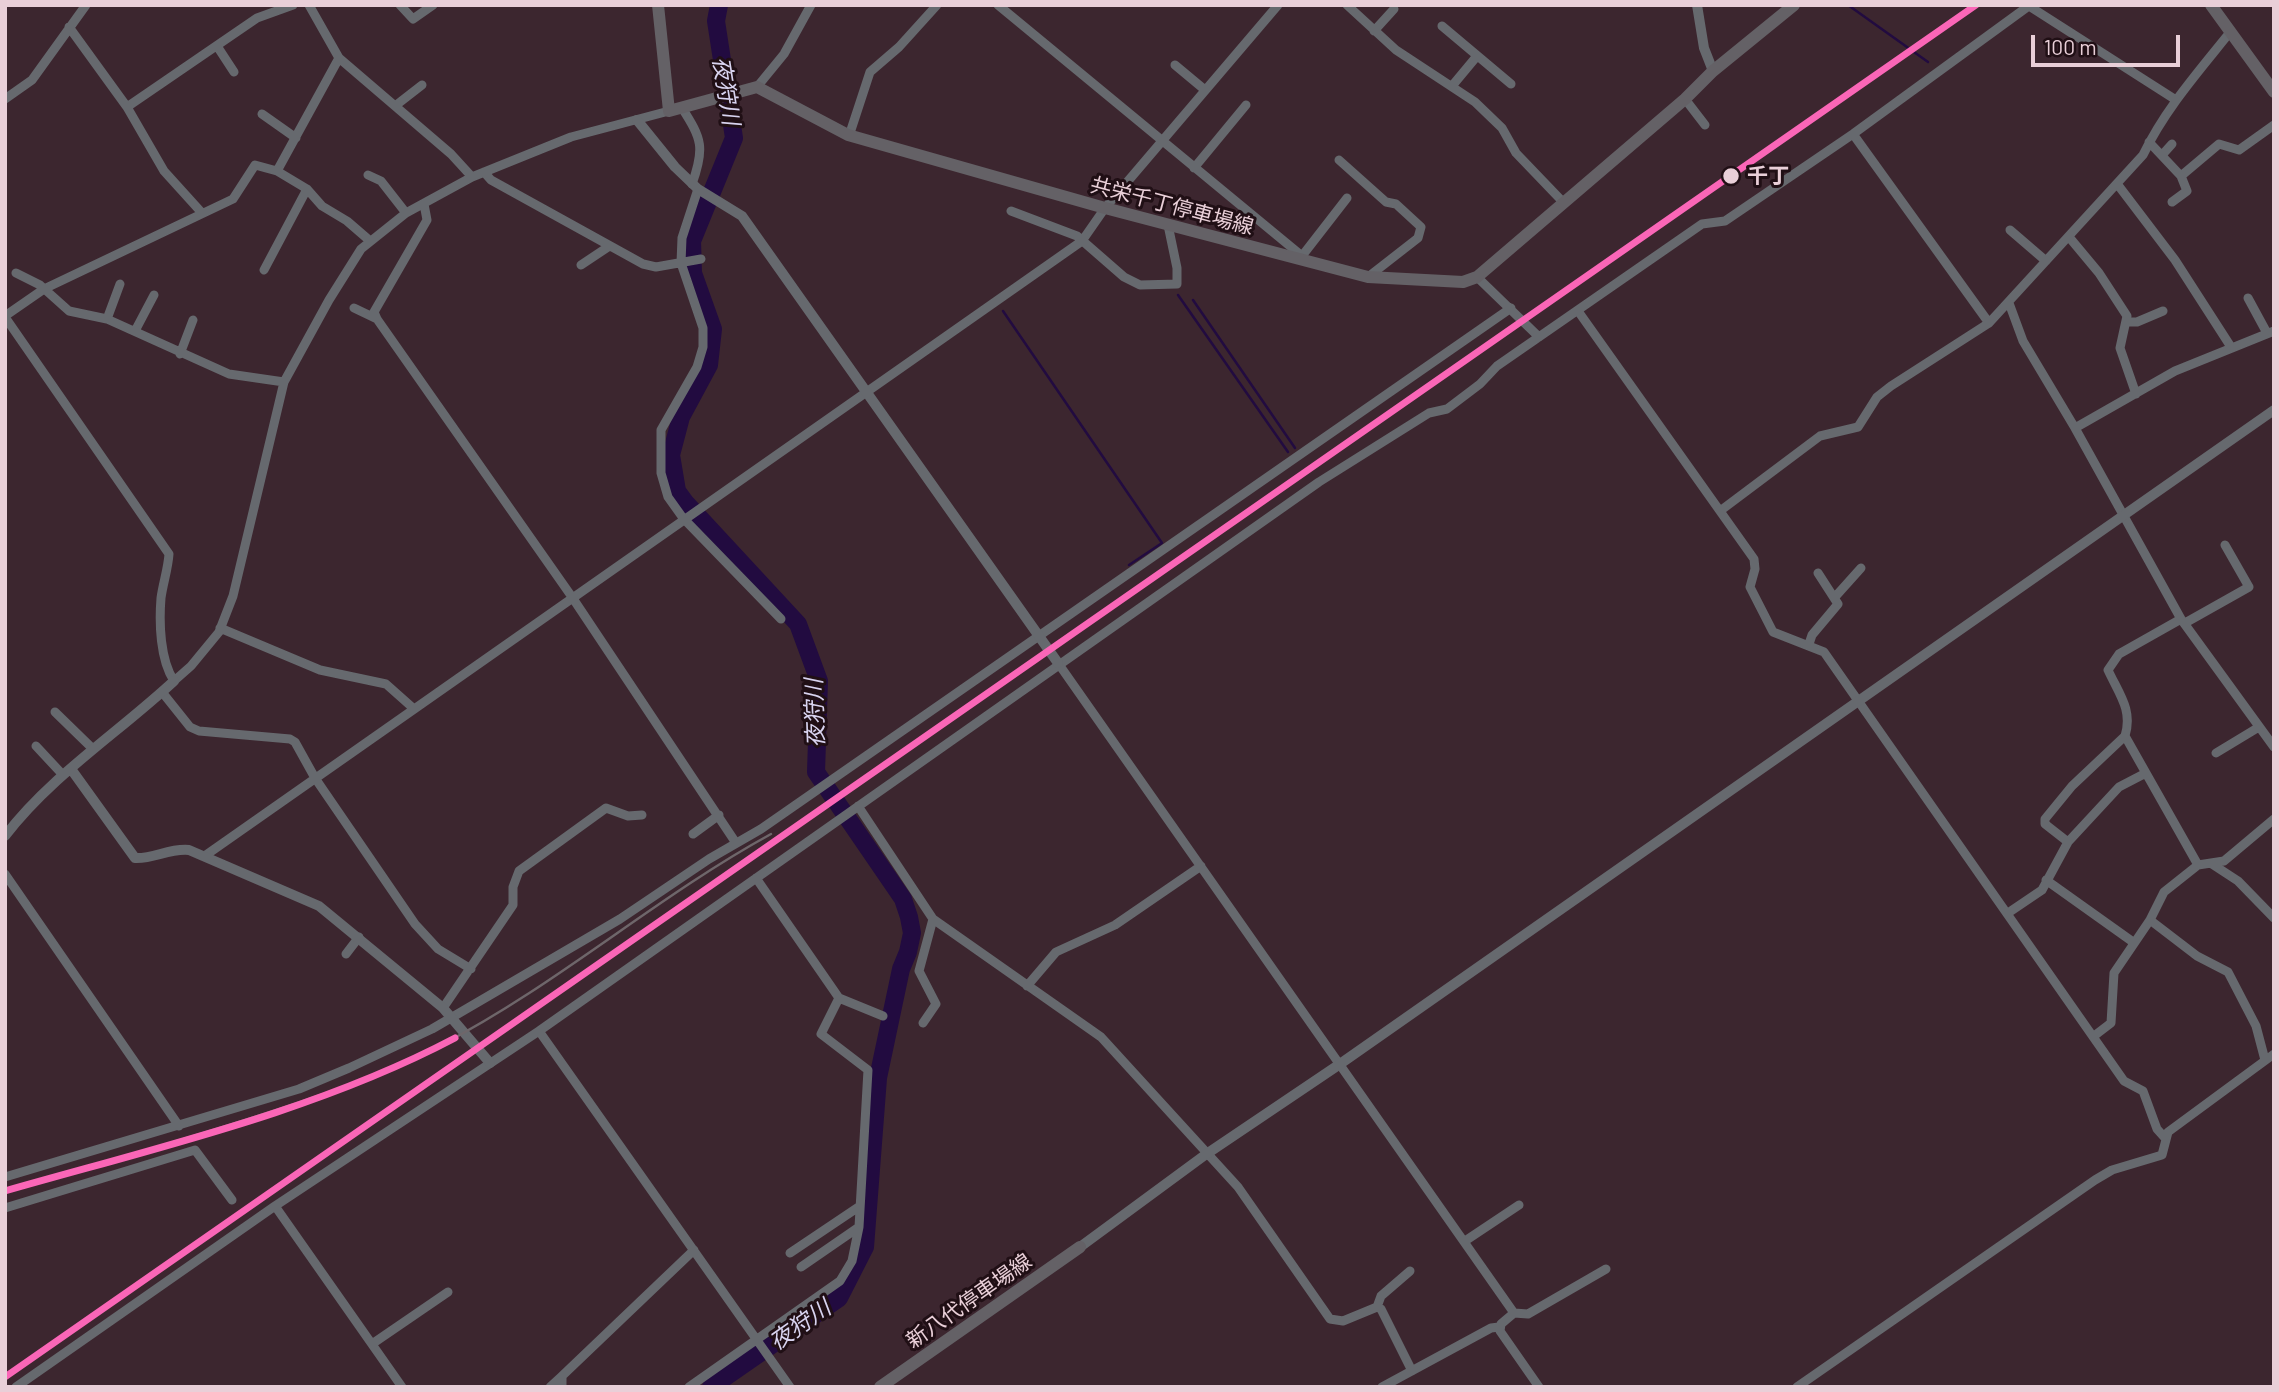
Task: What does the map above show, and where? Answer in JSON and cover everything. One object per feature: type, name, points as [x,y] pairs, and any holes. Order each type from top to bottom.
[{"type":"main road","points":[[657,5],[669,111],[757,87]]},
{"type":"main road","points":[[1477,277],[1685,99],[1713,71],[1794,5]]},
{"type":"main road","points":[[2211,5],[2274,92]]},
{"type":"main road","name":"共栄千丁停車場線","points":[[757,87],[849,136],[1168,225],[1368,277],[1463,282],[1477,277]]},
{"type":"main road","name":"新八代停車場線","points":[[880,1387],[1080,1247]]},
{"type":"street","points":[[5,99],[32,80],[86,5]]},
{"type":"street","points":[[127,107],[257,18],[293,5]]},
{"type":"street","points":[[400,5],[413,19],[433,5]]},
{"type":"street","points":[[757,87],[785,54],[811,5]]},
{"type":"street","points":[[849,136],[870,72],[899,47],[937,5]]},
{"type":"street","points":[[998,5],[1303,259],[1347,198]]},
{"type":"street","points":[[206,855],[684,517],[867,393],[1082,241],[1105,208],[1278,5]]},
{"type":"street","points":[[1347,5],[1396,50],[1452,86],[1502,128],[1516,153],[1563,202]]},
{"type":"street","points":[[1697,5],[1704,48],[1713,71]]},
{"type":"street","points":[[16,1387],[275,1206],[539,1031],[1058,663],[1319,482],[1429,413],[1447,409],[1480,384],[1497,366],[1702,224],[1725,220],[1853,134],[2029,6],[2176,100]]},
{"type":"street","points":[[312,7],[339,58],[451,154],[472,177]]},
{"type":"street","points":[[1374,31],[1394,9]]},
{"type":"street","points":[[1442,26],[1511,84]]},
{"type":"street","points":[[69,27],[127,107],[164,171],[202,213]]},
{"type":"street","points":[[1720,511],[1820,436],[1858,426],[1867,409],[1891,387],[1989,323],[2143,155],[2176,100],[2231,31]]},
{"type":"street","points":[[217,46],[234,72]]},
{"type":"street","points":[[1452,86],[1477,56]]},
{"type":"street","points":[[277,171],[339,58]]},
{"type":"street","points":[[1175,65],[1205,90]]},
{"type":"street","points":[[395,106],[422,85]]},
{"type":"street","points":[[1685,99],[1705,125]]},
{"type":"street","points":[[1194,168],[1246,106]]},
{"type":"street","points":[[682,108],[697,130],[702,146],[697,188],[682,238],[682,263],[703,328],[703,347],[697,367],[661,430],[659,452],[668,497],[781,619]]},
{"type":"street","points":[[5,836],[23,813],[67,772],[162,692],[200,656],[220,628],[233,596],[284,382],[348,266],[369,240],[406,213],[472,177],[571,137],[669,111]]},
{"type":"street","points":[[262,114],[296,138]]},
{"type":"street","points":[[637,120],[697,188],[742,216],[1514,1313]]},
{"type":"street","points":[[2181,176],[2219,144],[2239,150],[2274,125]]},
{"type":"street","points":[[1853,134],[1989,323]]},
{"type":"street","points":[[2149,142],[2181,176],[2187,191],[2172,202]]},
{"type":"street","points":[[2163,154],[2172,144]]},
{"type":"street","points":[[1339,160],[1386,202],[1396,204],[1421,227],[1418,239],[1368,277]]},
{"type":"street","points":[[174,681],[167,671],[162,629],[161,600],[169,554],[5,317],[44,289],[233,199],[255,165],[277,171],[307,189],[322,206],[347,221],[369,240]]},
{"type":"street","points":[[484,172],[491,180],[643,264],[656,267],[699,260]]},
{"type":"street","points":[[368,175],[381,181],[406,213]]},
{"type":"street","points":[[2118,185],[2205,302],[2231,347]]},
{"type":"street","points":[[264,270],[307,189]]},
{"type":"street","points":[[424,204],[428,220],[374,312],[377,319],[572,597],[736,843]]},
{"type":"street","points":[[1012,211],[1037,218],[1082,241],[1124,277],[1140,285],[1177,284],[1177,268],[1168,225]]},
{"type":"street","points":[[2010,230],[2046,261]]},
{"type":"street","points":[[2069,237],[2099,273],[2127,316],[2120,348],[2136,394]]},
{"type":"street","points":[[581,265],[608,247]]},
{"type":"street","points":[[16,273],[44,289],[69,311],[107,319],[229,374],[284,382]]},
{"type":"street","points":[[1477,277],[1539,337]]},
{"type":"street","points":[[107,319],[120,284]]},
{"type":"street","points":[[135,331],[154,295]]},
{"type":"street","points":[[2076,428],[2175,371],[2271,332],[2248,298]]},
{"type":"street","points":[[2010,303],[2023,341],[2076,428],[2183,621],[2274,747]]},
{"type":"street","points":[[354,308],[377,319]]},
{"type":"street","points":[[5,1177],[299,1089],[420,1035],[447,1013],[620,919],[815,792],[1511,308]]},
{"type":"street","points":[[1578,311],[1754,559],[1755,569],[1750,587],[1773,632],[1824,652],[2124,1081],[2143,1091],[2157,1129],[2166,1139]]},
{"type":"street","points":[[2127,322],[2137,322],[2163,312]]},
{"type":"street","points":[[180,354],[193,320]]},
{"type":"street","points":[[1080,1247],[1205,1155],[1340,1064],[2274,410]]},
{"type":"street","points":[[2068,842],[2045,824],[2045,819],[2072,786],[2125,736],[2130,721],[2108,670],[2113,659],[2249,587],[2225,545]]},
{"type":"street","points":[[1835,597],[1861,568]]},
{"type":"street","points":[[1809,644],[1812,635],[1836,610],[1838,604],[1818,573]]},
{"type":"street","points":[[220,628],[320,670],[386,684],[413,708]]},
{"type":"street","points":[[162,692],[190,727],[199,731],[290,738],[415,924],[438,949],[471,969]]},
{"type":"street","points":[[55,712],[93,749]]},
{"type":"street","points":[[2216,753],[2259,727]]},
{"type":"street","points":[[2125,736],[2144,774],[2198,865]]},
{"type":"street","points":[[36,746],[67,772],[135,858],[145,858],[175,848],[206,855],[319,906],[447,1013],[491,1063]]},
{"type":"street","points":[[2008,913],[2042,890],[2068,842],[2119,787],[2144,774]]},
{"type":"street","points":[[858,806],[931,925],[1101,1037],[1205,1155],[1238,1187],[1330,1319],[1343,1321],[1377,1307],[1381,1296],[1410,1271]]},
{"type":"street","points":[[447,1013],[471,969],[513,905],[513,887],[519,871],[606,808],[628,816],[642,815]]},
{"type":"street","points":[[693,834],[719,815]]},
{"type":"street","points":[[2094,1036],[2111,1023],[2114,973],[2150,920],[2164,892],[2198,865],[2224,861],[2274,819]]},
{"type":"street","points":[[2212,864],[2238,881],[2274,918]]},
{"type":"street","points":[[1027,986],[1056,952],[1115,925],[1200,866]]},
{"type":"street","points":[[5,874],[179,1126]]},
{"type":"street","points":[[756,878],[839,998],[883,1016]]},
{"type":"street","points":[[2046,880],[2133,942]]},
{"type":"street","points":[[2150,920],[2197,956],[2228,972],[2256,1026],[2265,1060]]},
{"type":"street","points":[[923,1023],[936,1004],[919,971],[931,925]]},
{"type":"street","points":[[346,954],[359,937]]},
{"type":"street","points":[[689,1387],[757,1342],[840,1281],[852,1261],[859,1227],[868,1070],[821,1034],[820,1031],[839,998]]},
{"type":"street","points":[[539,1031],[790,1387]]},
{"type":"street","points":[[1797,1387],[2095,1180],[2112,1170],[2162,1155],[2167,1147],[2168,1132],[2188,1114],[2274,1054]]},
{"type":"street","points":[[5,1208],[195,1150],[232,1200]]},
{"type":"street","points":[[1465,1241],[1519,1205]]},
{"type":"street","points":[[275,1206],[402,1387]]},
{"type":"street","points":[[790,1253],[860,1206]]},
{"type":"street","points":[[801,1267],[859,1227]]},
{"type":"street","points":[[550,1387],[695,1250]]},
{"type":"street","points":[[1382,1387],[1491,1328],[1499,1327],[1514,1313],[1528,1314],[1606,1269]]},
{"type":"street","points":[[372,1344],[448,1292]]},
{"type":"street","points":[[1377,1307],[1384,1312],[1412,1371]]},
{"type":"street","points":[[1499,1327],[1539,1387]]},
{"type":"street","points":[[562,1376],[562,1387]]},
{"type":"waterway","name":"夜狩川","points":[[711,1387],[839,1298],[865,1247],[878,1078],[901,969],[912,933],[903,899],[816,772],[819,681],[798,624],[677,491],[671,455],[681,417],[709,365],[713,329],[693,273],[692,241],[734,138],[716,21],[719,5]]},
{"type":"waterway","points":[[1848,5],[1928,62]]},
{"type":"waterway","points":[[1178,295],[1288,452]]},
{"type":"waterway","points":[[1193,300],[1295,448]]},
{"type":"waterway","points":[[1003,311],[1162,543],[1129,565]]},
{"type":"railway","points":[[5,1191],[264,1114],[354,1083],[420,1055],[525,996],[687,885],[771,834]]},
{"type":"transit line","points":[[5,1377],[1976,5]]},
{"type":"transit line","points":[[5,1191],[177,1143],[292,1107],[348,1087],[455,1038]]},
{"type":"place","name":"千丁","points":[[1731,176]]}]
